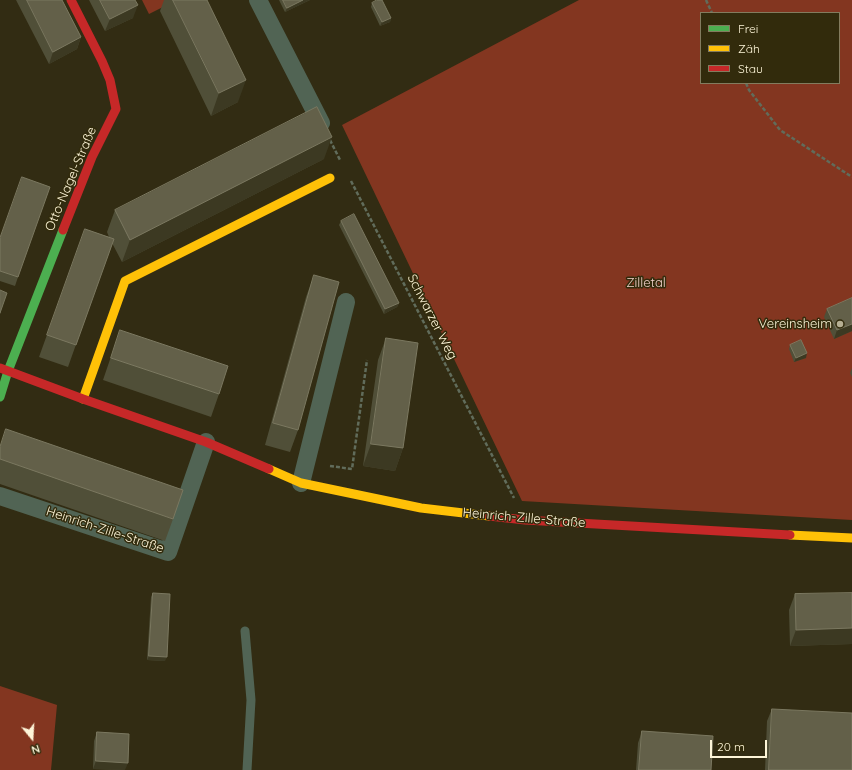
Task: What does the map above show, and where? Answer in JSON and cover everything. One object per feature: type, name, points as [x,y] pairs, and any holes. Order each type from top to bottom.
[{"type":"street","name":"Otto-Nagel-Straße","points":[[4,370],[92,157],[116,109],[110,80],[102,61],[70,0]]},
{"type":"street","points":[[258,0],[321,123]]},
{"type":"street","points":[[83,399],[125,281],[330,178]]},
{"type":"street","points":[[301,483],[346,302]]},
{"type":"street","points":[[0,397],[4,370]]},
{"type":"street","name":"Heinrich-Zille-Straße","points":[[4,370],[206,442],[301,483],[421,508],[525,520],[852,538]]},
{"type":"street","name":"Heinrich-Zille-Straße","points":[[0,496],[168,552],[206,442]]},
{"type":"lane","points":[[245,631],[251,700],[247,770]]},
{"type":"path","points":[[706,0],[712,12]]},
{"type":"path","points":[[746,84],[749,90],[780,130],[852,177]]},
{"type":"path","points":[[321,123],[343,166]]},
{"type":"path","name":"Schwarzer Weg","points":[[350,180],[525,520]]},
{"type":"path","points":[[306,463],[352,469],[368,360]]},
{"type":"green space","points":[[142,0],[177,0],[149,14]]},
{"type":"green space","name":"Zilletal","points":[[579,0],[852,0],[852,520],[522,501],[342,125]]},
{"type":"green space","points":[[0,686],[57,705],[51,770],[0,770]]},
{"type":"building","points":[[27,0],[62,0],[81,37],[53,52]]},
{"type":"building","points":[[100,0],[135,0],[138,5],[110,19]]},
{"type":"building","points":[[173,0],[207,0],[246,80],[219,93]]},
{"type":"building","points":[[283,0],[303,0],[287,8]]},
{"type":"building","points":[[377,0],[382,0],[391,18],[382,22],[372,3]]},
{"type":"building","points":[[317,107],[332,137],[130,240],[115,210]]},
{"type":"building","points":[[22,177],[50,187],[18,277],[0,271],[0,238]]},
{"type":"building","points":[[354,214],[399,303],[385,309],[341,221]]},
{"type":"building","points":[[85,229],[114,239],[76,345],[47,335]]},
{"type":"building","points":[[314,275],[339,282],[298,430],[273,423]]},
{"type":"building","points":[[0,290],[7,293],[0,313]]},
{"type":"building","points":[[852,298],[852,324],[837,330],[827,309]]},
{"type":"building","points":[[120,330],[228,366],[219,394],[111,358]]},
{"type":"building","points":[[386,338],[418,343],[403,448],[371,444]]},
{"type":"building","points":[[801,340],[807,353],[796,358],[790,345]]},
{"type":"building","points":[[6,429],[183,490],[173,519],[0,459],[0,447]]},
{"type":"building","points":[[153,593],[170,594],[167,657],[149,656]]},
{"type":"building","points":[[852,593],[852,628],[796,630],[795,594]]},
{"type":"building","points":[[772,709],[852,713],[852,770],[769,770]]},
{"type":"building","points":[[642,731],[713,736],[711,770],[639,770]]},
{"type":"building","points":[[97,732],[129,734],[128,763],[96,761]]},
{"type":"traffic: fast","points":[[0,397],[8,371],[63,230]]},
{"type":"traffic: slow","points":[[83,399],[125,281],[330,178]]},
{"type":"traffic: slow","points":[[269,469],[301,483],[421,508],[489,516]]},
{"type":"traffic: slow","points":[[790,535],[852,538]]},
{"type":"traffic: jam","points":[[63,230],[92,157],[116,109],[110,80],[71,0]]},
{"type":"traffic: jam","points":[[0,368],[206,442],[269,469]]},
{"type":"traffic: jam","points":[[489,516],[525,520],[790,535]]},
{"type":"place","name":"Vereinsheim","points":[[840,324]]}]
